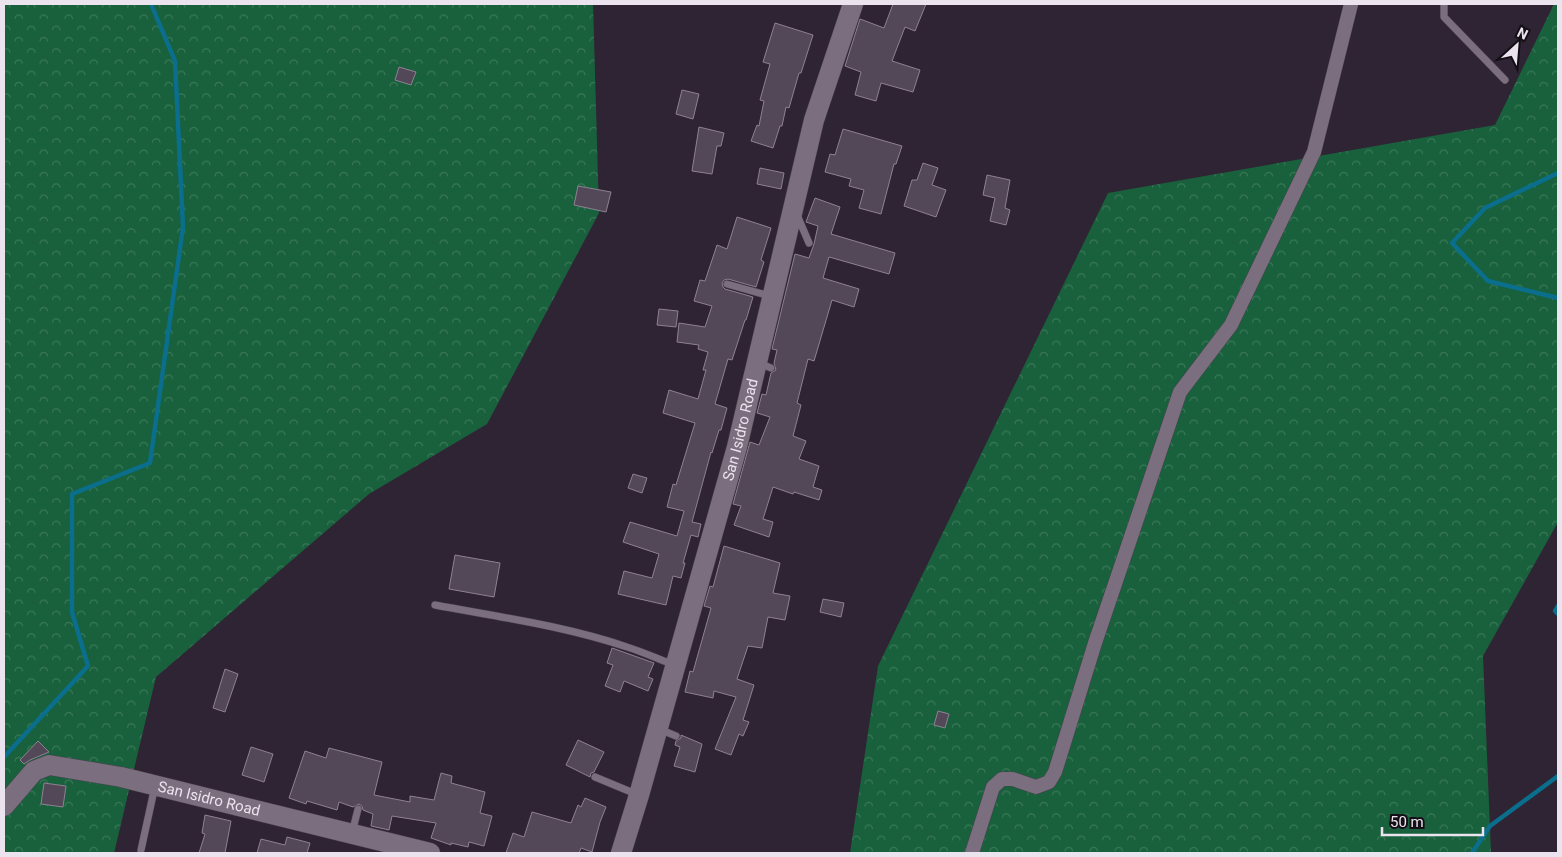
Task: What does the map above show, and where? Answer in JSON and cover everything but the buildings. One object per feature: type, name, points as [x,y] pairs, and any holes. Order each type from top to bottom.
[{"type":"street","name":"San Isidro Road","points":[[621,853],[639,795],[667,732],[676,666],[737,446],[764,365],[773,297],[814,120],[853,4]]},
{"type":"street","points":[[972,853],[993,787],[1002,779],[1013,779],[1036,787],[1048,782],[1055,772],[1098,634],[1180,392],[1231,325],[1314,152],[1351,4]]},
{"type":"street","name":"San Isidro Road","points":[[4,806],[34,771],[49,764],[121,777],[430,853]]},
{"type":"lane","points":[[1444,4],[1444,17],[1506,80]]},
{"type":"lane","points":[[794,208],[809,244]]},
{"type":"lane","points":[[727,284],[773,297]]},
{"type":"lane","points":[[435,605],[597,638],[628,647],[676,666]]},
{"type":"lane","points":[[595,777],[639,795]]},
{"type":"lane","points":[[141,850],[155,786]]},
{"type":"lane","points":[[352,834],[358,809]]},
{"type":"green space","points":[[4,4],[593,4],[599,213],[487,424],[369,494],[156,677],[114,853],[4,853]]},
{"type":"green space","points":[[1554,4],[1558,4],[1558,522],[1483,656],[1491,853],[850,853],[878,666],[1108,193],[1495,125]]},
{"type":"waterway","points":[[4,757],[88,666],[72,612],[72,494],[150,463],[183,227],[175,61],[151,4]]},
{"type":"waterway","points":[[1558,173],[1485,208],[1452,243],[1488,281],[1558,298]]},
{"type":"waterway","points":[[1558,606],[1555,611],[1558,614]]},
{"type":"waterway","points":[[1472,853],[1490,826],[1558,776]]}]
